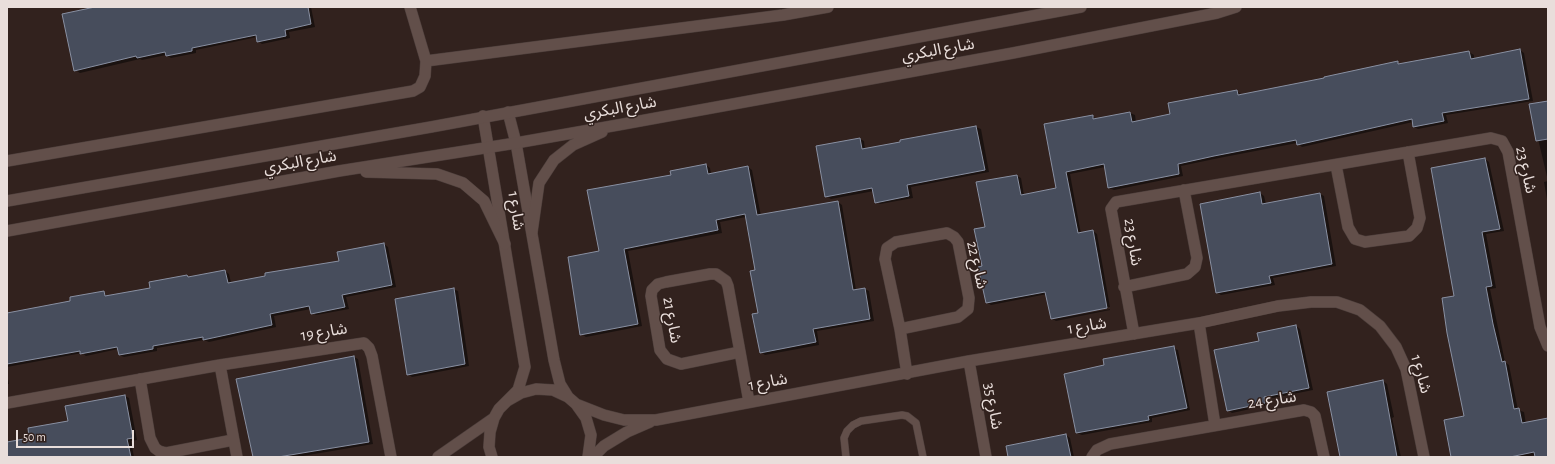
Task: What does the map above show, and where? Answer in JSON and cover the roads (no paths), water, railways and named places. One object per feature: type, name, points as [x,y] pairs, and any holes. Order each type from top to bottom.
[{"type":"street","points":[[7,161],[413,91],[420,87],[425,76],[426,61],[410,7]]},
{"type":"street","points":[[426,61],[783,15],[828,7]]},
{"type":"street","name":"شارع البكري","points":[[7,201],[508,112],[1081,7]]},
{"type":"street","name":"شارع البكري","points":[[7,231],[339,171],[516,144],[1035,48],[1217,13],[1236,7]]},
{"type":"street","name":"شارع 1","points":[[508,112],[516,144],[554,360],[560,384],[572,401],[604,415],[624,420],[656,420],[969,361],[1199,323],[1278,306],[1311,302],[1337,302],[1360,310],[1380,326],[1396,347],[1406,368],[1424,457]]},
{"type":"street","name":"شارع 1","points":[[483,116],[524,367],[518,390],[494,418]]},
{"type":"street","points":[[532,232],[539,183],[554,160],[573,146],[618,125]]},
{"type":"street","name":"شارع 23","points":[[1134,334],[1111,209],[1116,202],[1491,138],[1502,141],[1506,145],[1540,327],[1548,346]]},
{"type":"street","points":[[1336,165],[1348,227],[1355,238],[1365,242],[1409,236],[1417,228],[1420,218],[1408,152]]},
{"type":"street","points":[[339,171],[437,174],[463,183],[484,201],[505,244]]},
{"type":"street","name":"شارع 23","points":[[1124,286],[1187,274],[1195,267],[1197,258],[1184,190]]},
{"type":"street","name":"شارع 22","points":[[900,329],[958,317],[968,309],[968,291],[958,242],[954,237],[947,233],[896,242],[887,248],[884,259],[900,329],[906,374]]},
{"type":"street","name":"شارع 21","points":[[740,352],[681,364],[667,360],[660,350],[651,296],[652,290],[658,284],[666,282],[710,274],[722,277],[728,286],[740,352],[749,402]]},
{"type":"street","points":[[1199,323],[1215,425]]},
{"type":"street","name":"شارع 19","points":[[7,403],[220,365],[364,343],[369,348],[372,356],[391,457]]},
{"type":"street","name":"شارع 35","points":[[969,361],[986,457]]},
{"type":"street","points":[[220,365],[237,457]]},
{"type":"street","points":[[140,379],[150,438],[155,448],[159,451],[166,453],[233,440]]},
{"type":"street","points":[[507,401],[521,393],[536,389],[553,390],[572,401],[586,418],[591,434],[588,457]]},
{"type":"street","name":"شارع 24","points":[[1092,457],[1097,450],[1110,444],[1304,410],[1311,412],[1315,416],[1324,457]]},
{"type":"street","points":[[438,457],[494,418]]},
{"type":"street","points":[[492,457],[490,432],[494,418]]},
{"type":"street","name":"شارع 1","points":[[594,457],[604,446],[627,432],[656,420]]},
{"type":"lane","points":[[846,457],[844,438],[853,425],[860,422],[902,415],[907,416],[916,423],[923,457]]}]
